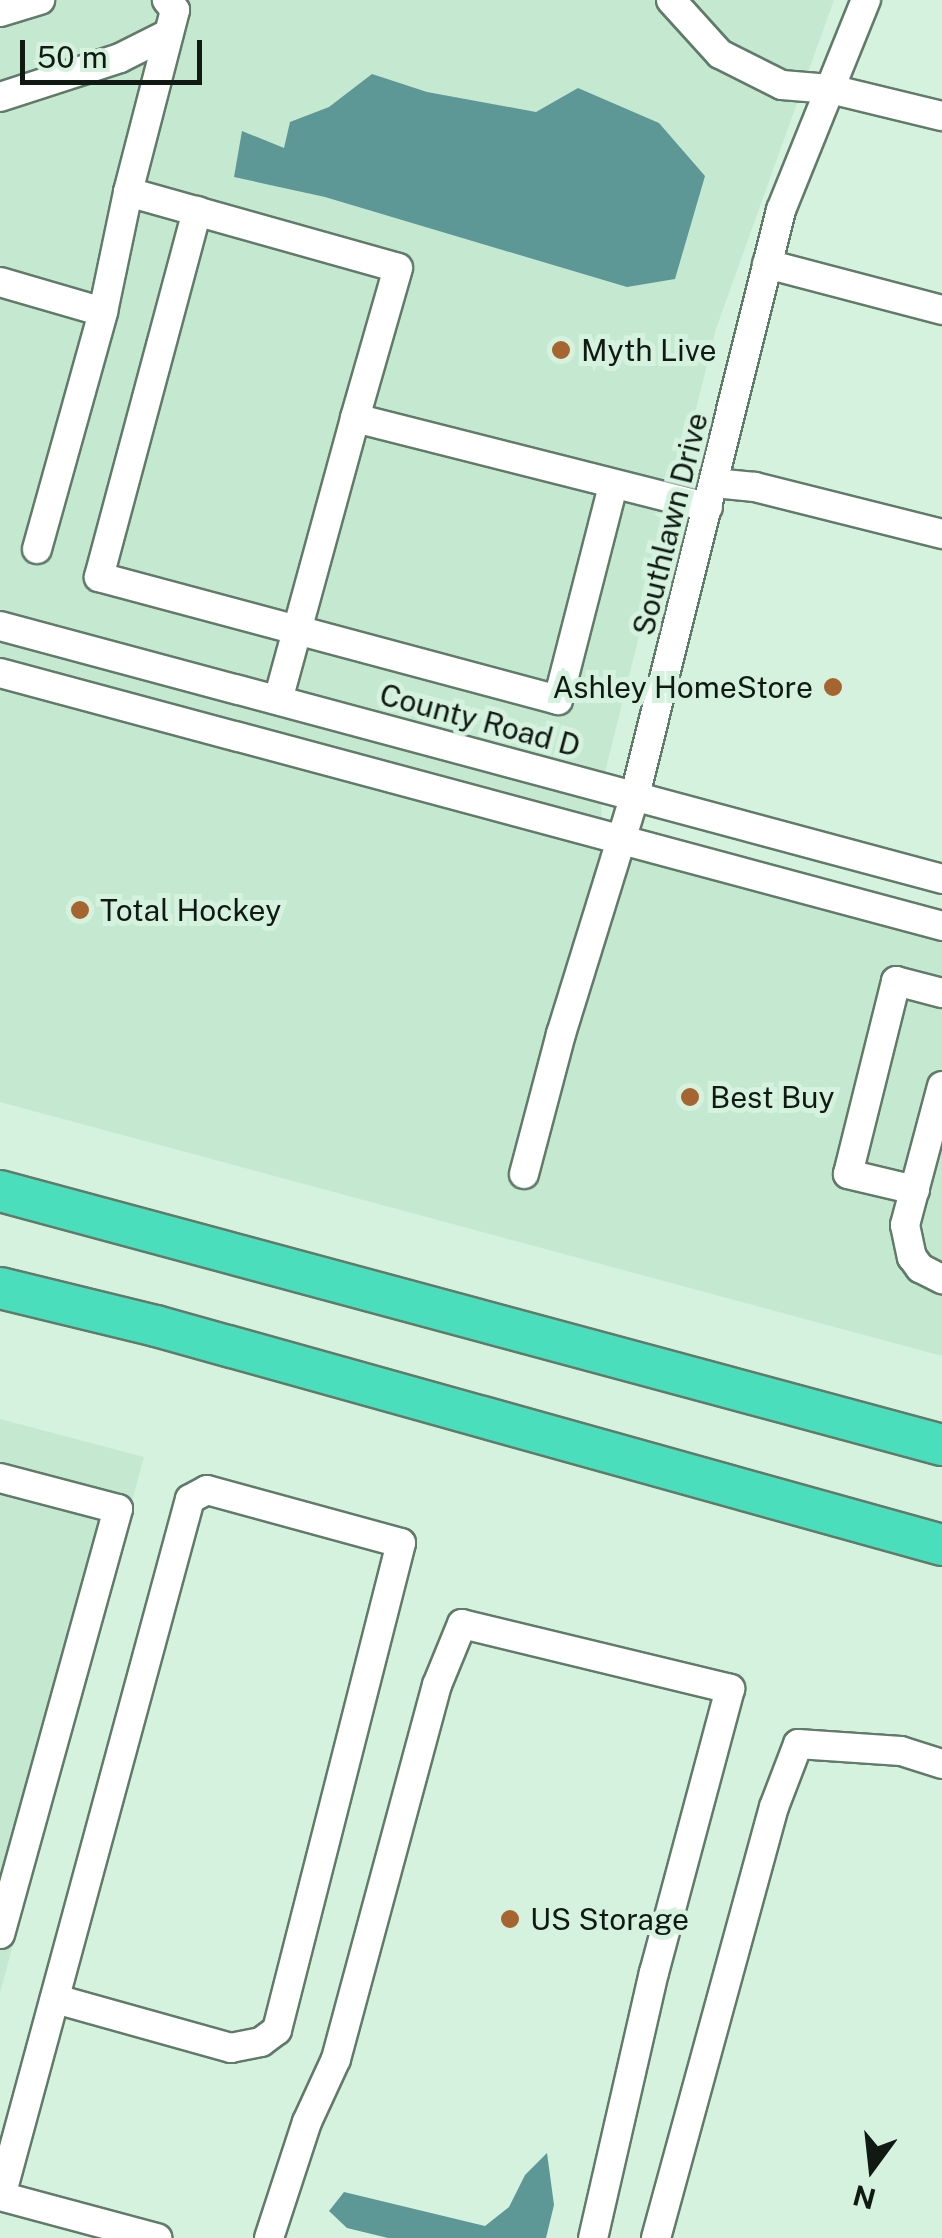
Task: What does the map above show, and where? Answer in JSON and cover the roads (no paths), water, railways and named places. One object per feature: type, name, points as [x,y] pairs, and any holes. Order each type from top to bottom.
[{"type":"highway","points":[[0,1183],[88,1213]]},
{"type":"highway","points":[[0,1191],[942,1445]]},
{"type":"highway","points":[[0,1288],[156,1326],[942,1545]]},
{"type":"street","points":[[0,12],[40,0]]},
{"type":"street","points":[[36,549],[103,312],[128,192],[175,10],[167,0]]},
{"type":"street","points":[[670,0],[720,54],[782,85],[830,89],[942,116]]},
{"type":"street","name":"Southlawn Drive","points":[[524,1174],[560,1034],[635,795],[781,210],[866,0]]},
{"type":"street","points":[[0,98],[120,58],[168,34]]},
{"type":"street","points":[[128,192],[398,268],[278,700]]},
{"type":"street","points":[[197,211],[100,577],[558,700],[613,486]]},
{"type":"street","points":[[767,264],[942,310]]},
{"type":"street","points":[[0,282],[103,312]]},
{"type":"street","points":[[356,418],[613,486],[710,495],[755,486],[942,534]]},
{"type":"street","name":"County Road D","points":[[0,626],[942,879]]},
{"type":"street","points":[[0,673],[942,926]]},
{"type":"street","points":[[914,1190],[848,1174],[896,981],[942,992]]},
{"type":"street","points":[[942,1086],[905,1224],[906,1243],[920,1268],[942,1278]]},
{"type":"street","points":[[0,1478],[118,1508],[0,1934]]},
{"type":"street","points":[[55,1999],[231,2048],[261,2042],[277,2030],[402,1542],[206,1490],[190,1499],[0,2196],[158,2238]]},
{"type":"street","points":[[269,2238],[307,2122],[336,2059],[437,1684],[462,1624],[730,1690],[654,1972],[593,2238]]},
{"type":"street","points":[[656,2238],[774,1807],[798,1744],[902,1751],[942,1764]]},
{"type":"water","points":[[372,74],[427,92],[536,112],[578,88],[659,123],[705,176],[675,279],[627,287],[325,197],[234,177],[242,131],[284,148],[290,122],[329,107]]},
{"type":"water","points":[[547,2153],[554,2205],[546,2238],[388,2238],[347,2228],[329,2211],[344,2192],[485,2226],[509,2207],[525,2175]]},
{"type":"place","name":"Myth Live","points":[[561,350]]},
{"type":"place","name":"Ashley HomeStore","points":[[833,687]]},
{"type":"place","name":"Total Hockey","points":[[80,910]]},
{"type":"place","name":"Best Buy","points":[[690,1097]]},
{"type":"place","name":"US Storage","points":[[510,1919]]}]
